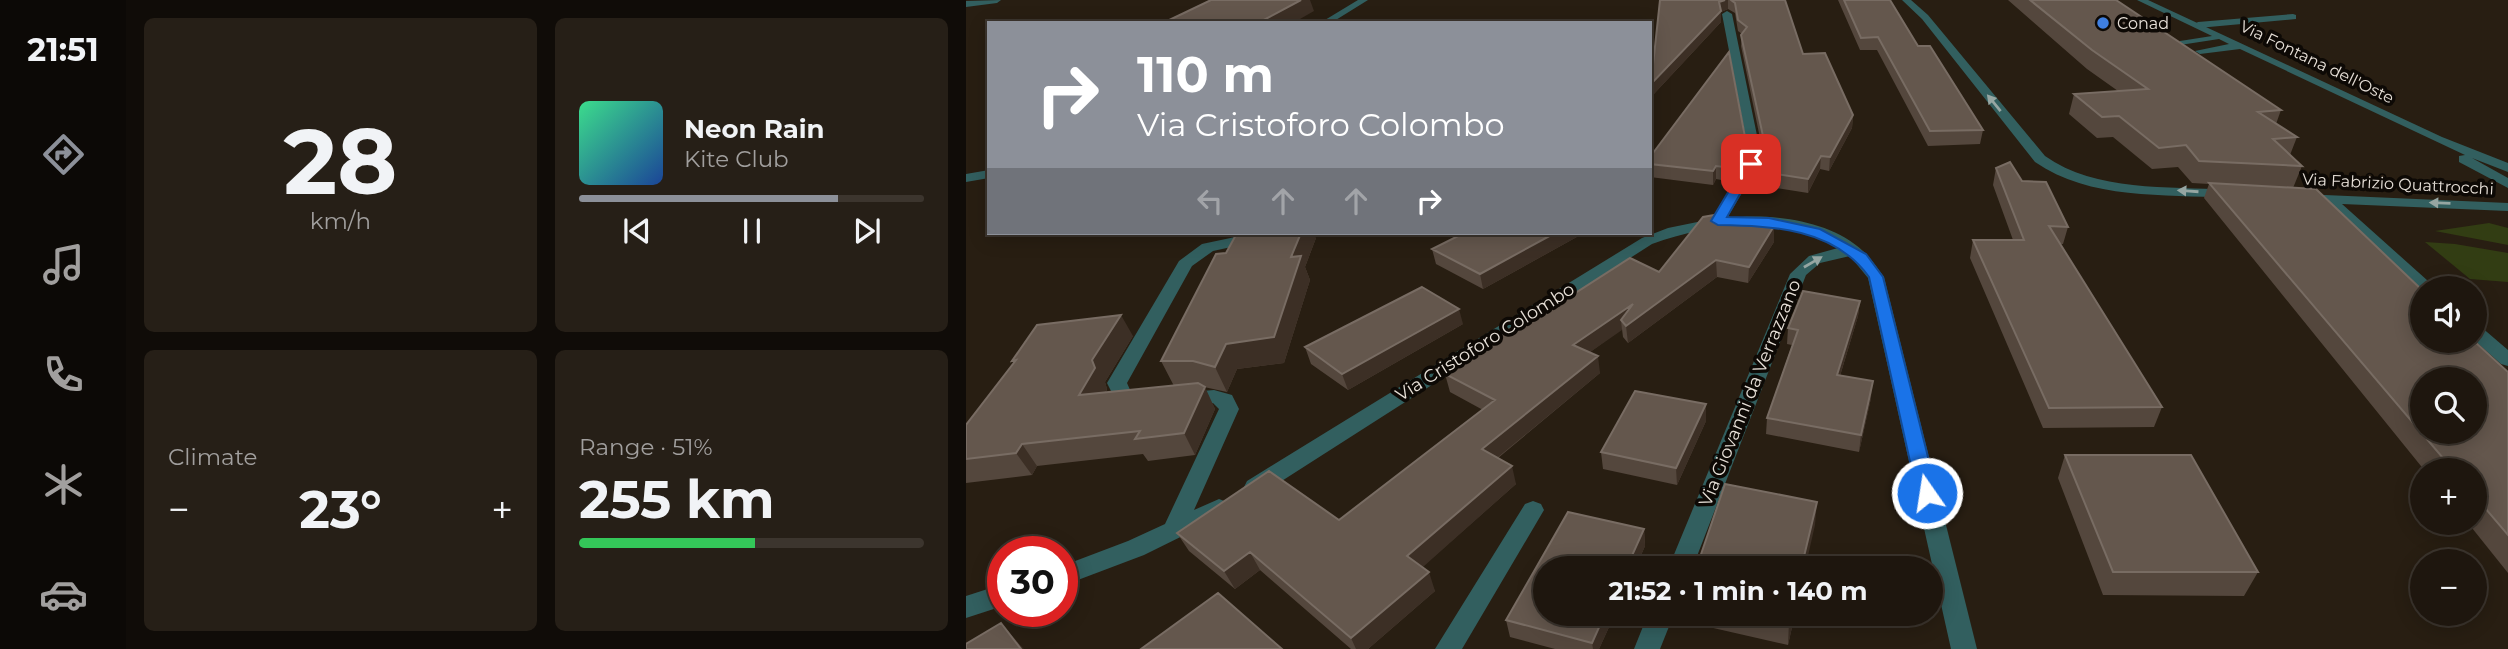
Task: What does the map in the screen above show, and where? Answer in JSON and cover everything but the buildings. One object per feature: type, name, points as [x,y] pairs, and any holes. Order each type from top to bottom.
[{"type":"street","points":[[966,4],[997,0]]},
{"type":"street","points":[[1327,21],[1364,0]]},
{"type":"street","points":[[1906,0],[1925,17],[2051,169],[2096,183],[2236,194]]},
{"type":"street","name":"Via Fontana dell'Oste","points":[[2140,6],[2164,10],[2438,140],[2508,168]]},
{"type":"street","points":[[1718,221],[1747,173],[1754,150],[1727,14]]},
{"type":"street","points":[[2198,25],[2293,17]]},
{"type":"street","points":[[2183,43],[2225,38]]},
{"type":"street","points":[[2200,51],[2244,46]]},
{"type":"street","name":"Via Fontana dell'Oste","points":[[2438,140],[2454,153],[2508,184]]},
{"type":"street","points":[[966,178],[987,174]]},
{"type":"street","name":"Via Fabrizio Quattrocchi","points":[[2288,197],[2508,207]]},
{"type":"street","points":[[2328,198],[2415,276]]},
{"type":"street","name":"Via Cristoforo Colombo","points":[[1078,570],[1173,531],[1260,484],[1636,247],[1667,232],[1718,221],[1757,221],[1795,226],[1824,235],[1852,251]]},
{"type":"street","points":[[1173,531],[1229,409],[1225,400],[1214,396],[1143,401],[1123,396],[1117,383],[1185,264],[1196,254],[1215,245],[1272,236]]},
{"type":"street","points":[[1852,251],[1867,262],[1879,286],[1964,649]]},
{"type":"street","name":"Via Giovanni da Verrazzano","points":[[1685,556],[1798,274],[1815,259],[1852,251]]},
{"type":"street","points":[[2487,341],[2508,360]]},
{"type":"street","points":[[1448,649],[1533,510]]},
{"type":"street","points":[[966,607],[987,600]]},
{"type":"street","points":[[1647,649],[1656,626]]},
{"type":"green space","points":[[2489,223],[2508,228],[2508,245],[2435,231]]},
{"type":"green space","points":[[2425,242],[2508,253],[2508,282],[2487,280],[2487,276],[2466,276]]},
{"type":"place","name":"Conad","points":[[2103,23]]},
{"type":"route","points":[[1751,164],[1718,221],[1769,222],[1816,232],[1833,239],[1861,257],[1876,277],[1927,493]]}]
